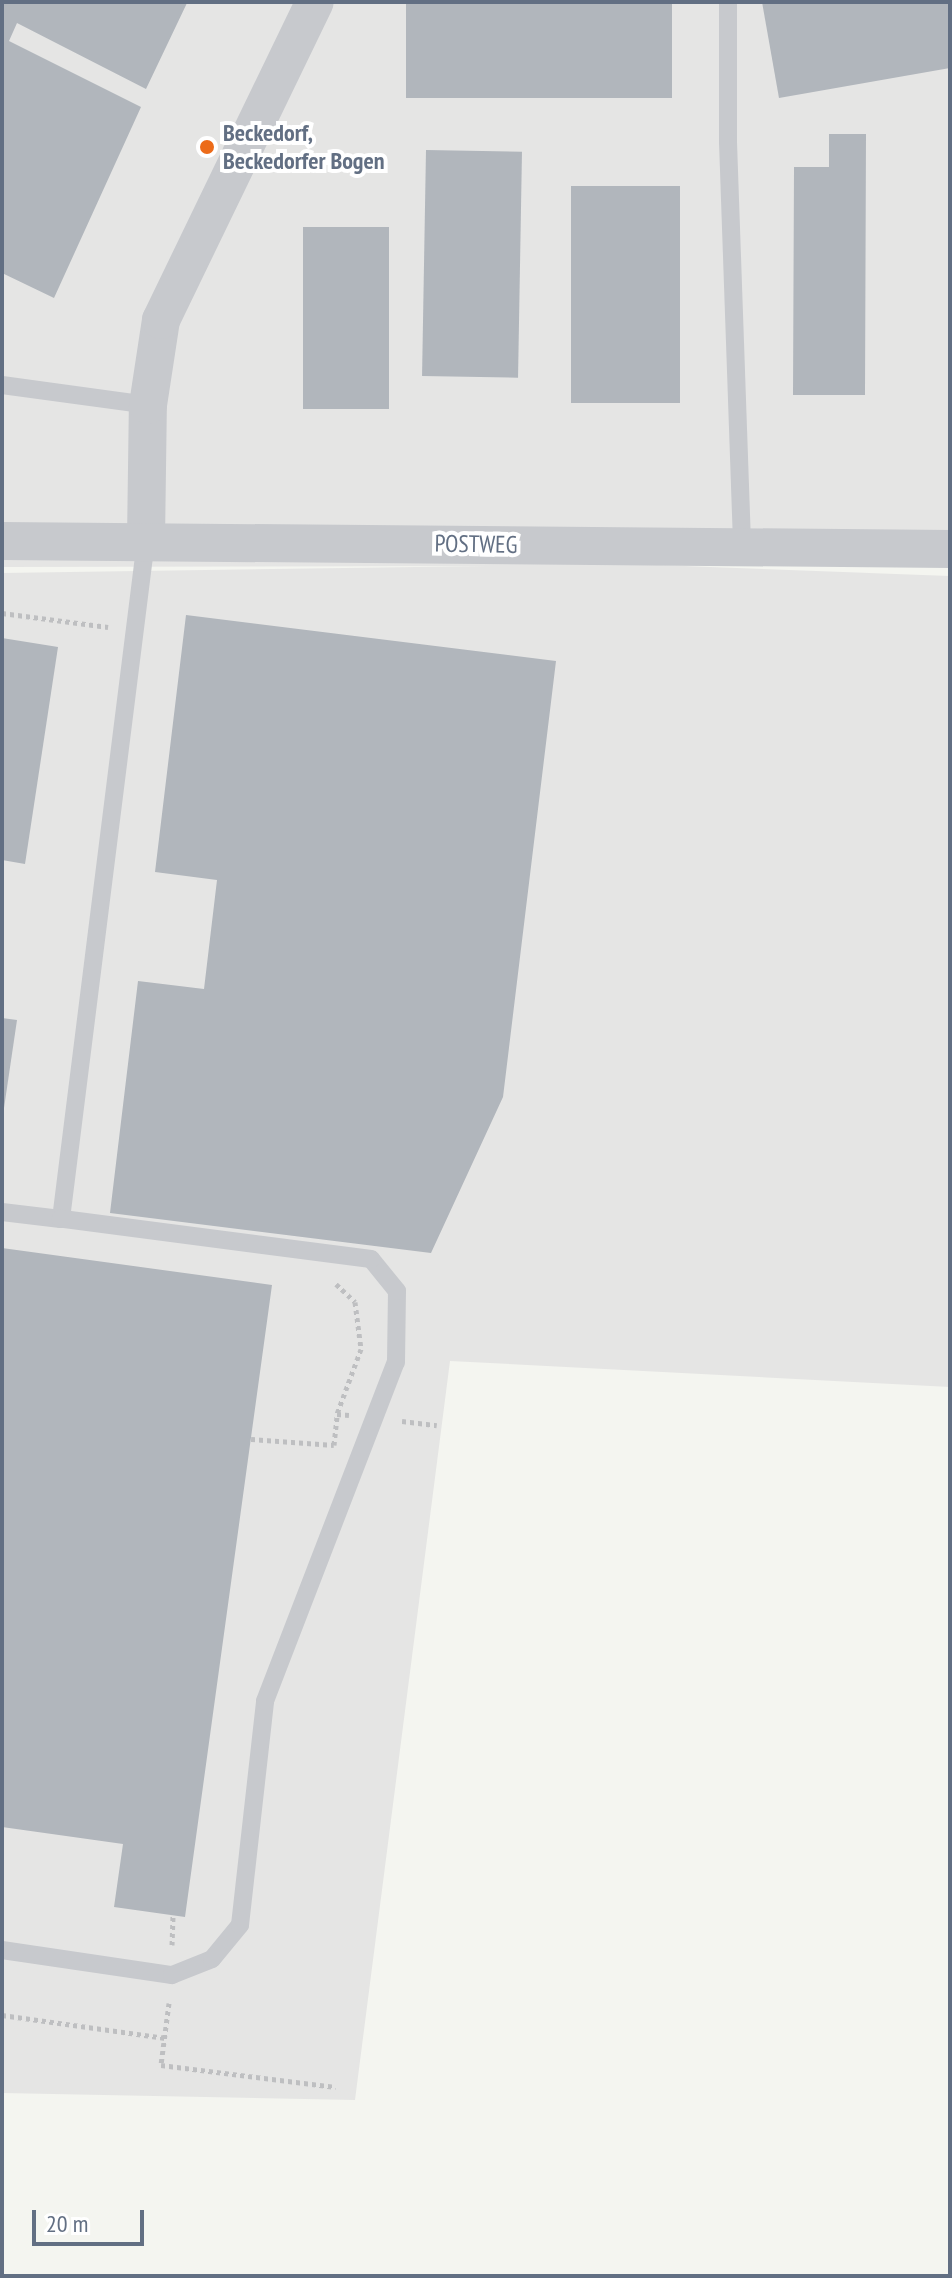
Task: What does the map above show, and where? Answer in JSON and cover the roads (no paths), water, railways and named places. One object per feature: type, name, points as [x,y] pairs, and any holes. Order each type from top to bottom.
[{"type":"street","points":[[146,540],[148,405],[161,320],[315,2]]},
{"type":"street","name":"POSTWEG","points":[[2,541],[950,549]]},
{"type":"lane","points":[[728,2],[728,142],[742,547]]},
{"type":"lane","points":[[2,385],[148,405]]},
{"type":"lane","points":[[61,1219],[146,540]]},
{"type":"lane","points":[[2,1212],[371,1259],[397,1291],[396,1362],[265,1701],[240,1925],[212,1959],[172,1975],[2,1950]]},
{"type":"place","name":"Beckedorf, Beckedorfer Bogen","points":[[207,147]]}]
